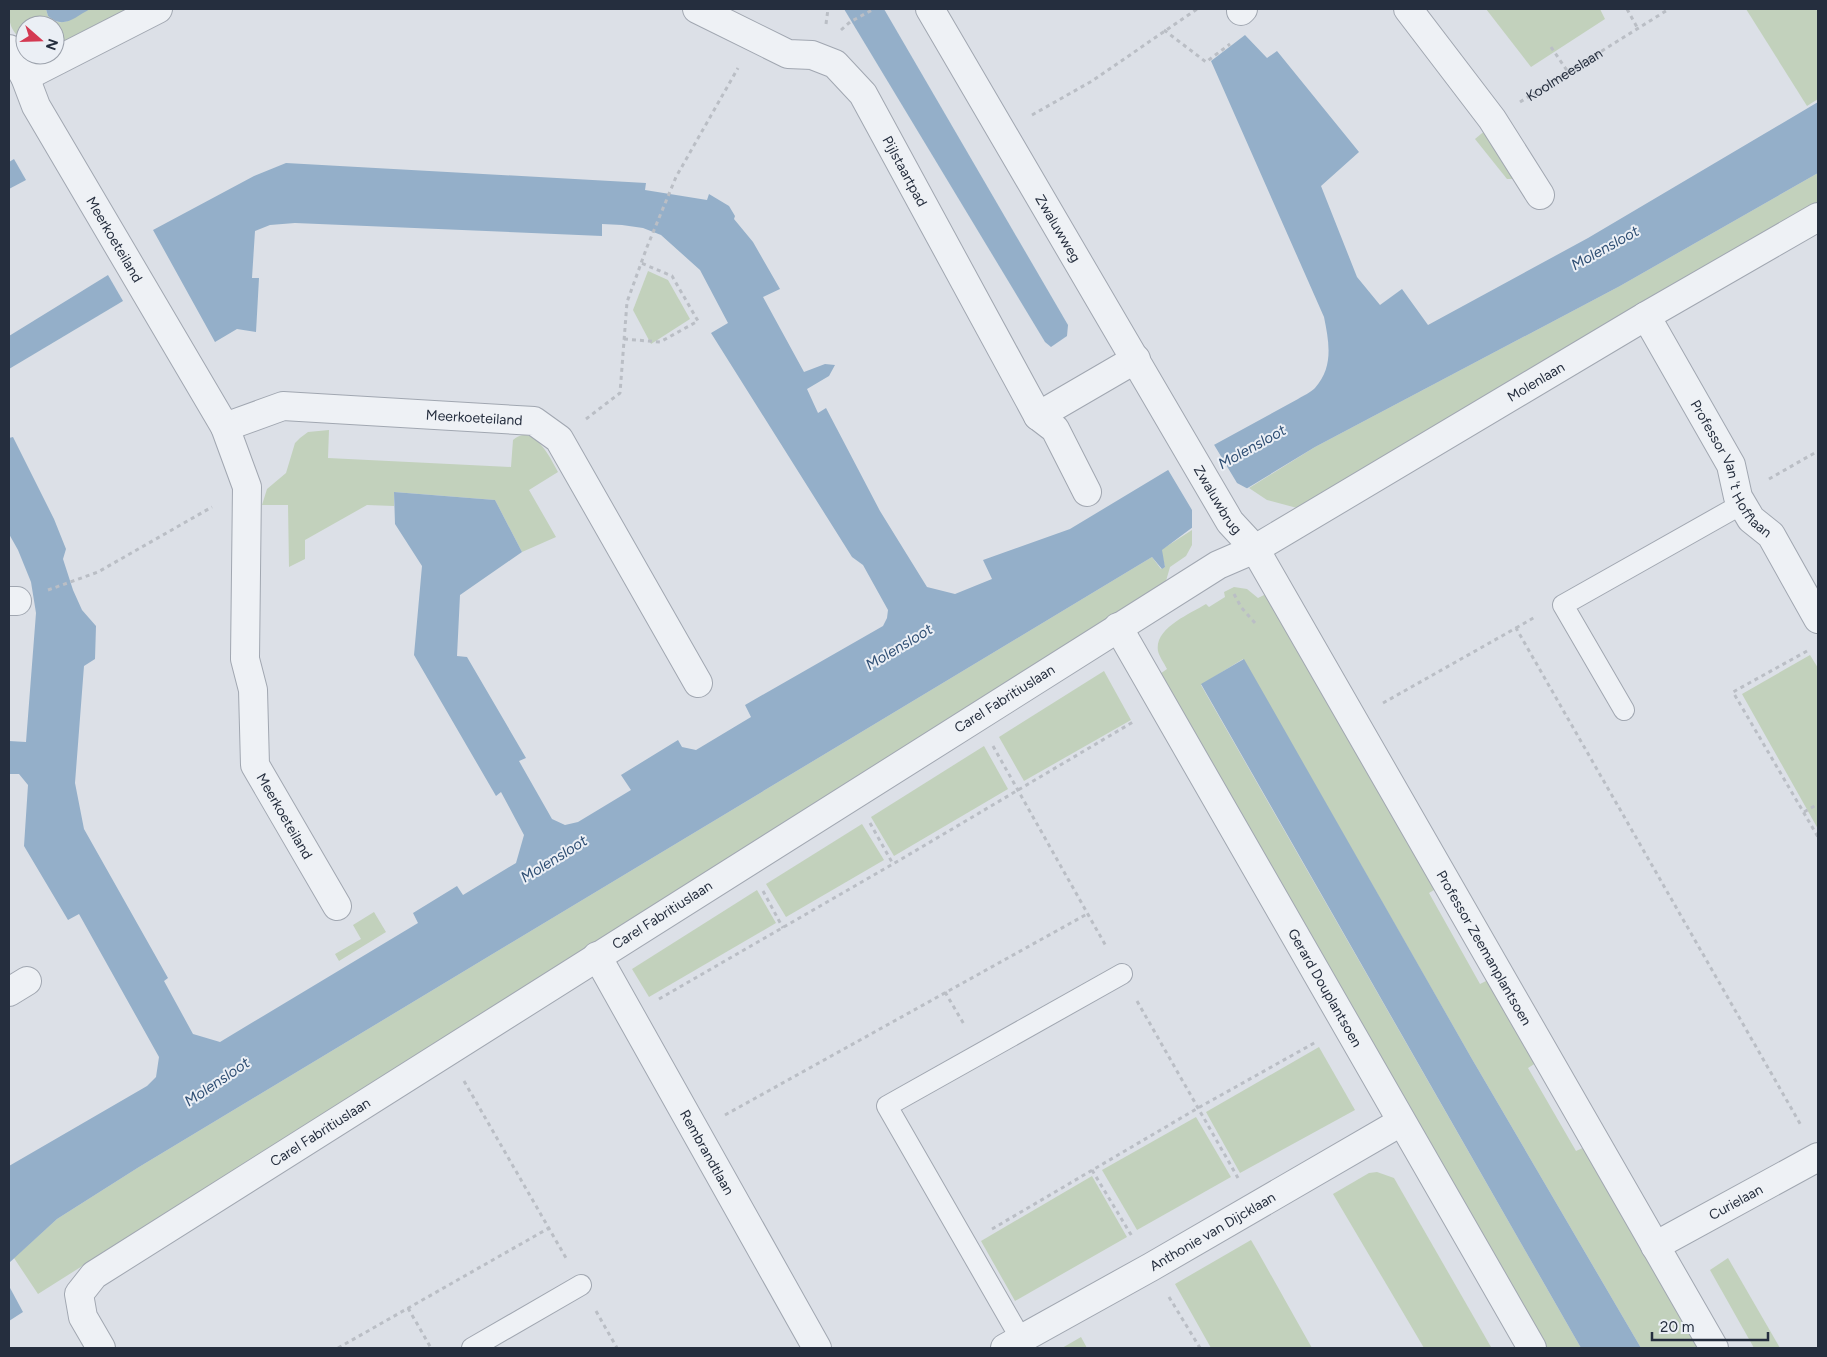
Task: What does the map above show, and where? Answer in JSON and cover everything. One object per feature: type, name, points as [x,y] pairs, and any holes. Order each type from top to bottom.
[{"type":"street","points":[[25,77],[158,9]]},
{"type":"street","name":"Pijlstaartpad","points":[[697,9],[788,54],[812,54],[835,64],[863,94],[1038,416],[1055,429],[1087,492]]},
{"type":"street","name":"Zwaluwweg","points":[[930,9],[1186,446]]},
{"type":"street","points":[[1408,9],[1492,119],[1540,195]]},
{"type":"street","name":"Meerkoeteiland","points":[[9,49],[25,77],[36,106],[225,427],[247,487],[245,659],[253,690],[255,765],[337,906]]},
{"type":"street","name":"Molenlaan","points":[[1255,549],[1646,316],[1818,217]]},
{"type":"street","name":"Professor Van 't Hofflaan","points":[[1646,316],[1731,465],[1740,500],[1751,519],[1771,535],[1818,619]]},
{"type":"street","points":[[1038,416],[1136,359]]},
{"type":"street","name":"Meerkoeteiland","points":[[225,427],[283,406],[534,421],[559,439],[698,683]]},
{"type":"street","name":"Zwaluwbrug","points":[[1186,446],[1230,522],[1255,549]]},
{"type":"street","name":"Carel Fabritiuslaan","points":[[100,1348],[83,1317],[79,1294],[94,1275],[746,863],[976,715],[1218,565],[1255,549]]},
{"type":"street","name":"Professor Zeemanplantsoen","points":[[1255,549],[1714,1348]]},
{"type":"street","name":"Gerard Douplantsoen","points":[[1118,627],[1532,1348]]},
{"type":"street","name":"Rembrandtlaan","points":[[597,956],[817,1348]]},
{"type":"street","name":"Anthonie van Dijcklaan","points":[[1013,1344],[1401,1122]]},
{"type":"street","name":"Curielaan","points":[[1655,1246],[1818,1157]]},
{"type":"lane","points":[[1624,710],[1563,605],[1740,500]]},
{"type":"lane","name":"Anthonie van Dijcklaan","points":[[1013,1344],[966,1244],[887,1106],[1122,974]]},
{"type":"lane","points":[[472,1348],[581,1285]]},
{"type":"path","points":[[850,22],[874,9]]},
{"type":"path","points":[[1002,133],[1092,81],[1197,9]]},
{"type":"path","points":[[1627,9],[1638,29]]},
{"type":"path","name":"Koolmeeslaan","points":[[1492,119],[1669,9]]},
{"type":"path","points":[[1164,30],[1206,62],[1234,41]]},
{"type":"path","points":[[559,439],[620,393],[627,302],[646,247],[676,177],[756,39]]},
{"type":"path","points":[[1551,47],[1568,72]]},
{"type":"path","points":[[624,339],[660,342],[698,321],[672,276],[641,263]]},
{"type":"path","points":[[1740,500],[1818,451]]},
{"type":"path","points":[[46,591],[98,572],[247,487]]},
{"type":"path","points":[[1354,720],[1516,628],[1803,1129]]},
{"type":"path","points":[[1810,650],[1733,692],[1818,837]]},
{"type":"path","points":[[976,715],[1018,790]]},
{"type":"path","points":[[630,1015],[893,864],[1138,719]]},
{"type":"path","points":[[854,794],[893,864]]},
{"type":"path","points":[[1804,812],[1818,804]]},
{"type":"path","points":[[746,863],[783,928]]},
{"type":"path","points":[[696,1131],[1087,914]]},
{"type":"path","points":[[945,992],[980,1054]]},
{"type":"path","points":[[966,1244],[1198,1108],[1321,1039]]},
{"type":"path","points":[[447,1052],[617,1348]]},
{"type":"path","points":[[1198,1108],[1254,1206]]},
{"type":"path","points":[[338,1348],[549,1228]]},
{"type":"path","points":[[408,1308],[431,1348]]},
{"type":"green space","points":[[94,8],[131,9],[65,43],[65,22],[84,11]]},
{"type":"green space","points":[[9,9],[46,9],[48,15],[15,15],[15,32],[10,20]]},
{"type":"green space","points":[[1486,9],[1600,9],[1605,19],[1531,67]]},
{"type":"green space","points":[[1746,9],[1818,9],[1818,99],[1807,106]]},
{"type":"green space","points":[[1487,129],[1514,179],[1507,179],[1475,139]]},
{"type":"green space","points":[[1818,173],[1818,204],[1297,508],[1267,500],[1249,488],[1315,447],[1620,286]]},
{"type":"green space","points":[[648,271],[668,280],[690,319],[651,344],[633,310]]},
{"type":"green space","points":[[329,430],[328,458],[511,467],[513,440],[527,435],[534,438],[546,451],[558,472],[529,490],[556,537],[522,552],[495,500],[394,492],[394,506],[367,505],[305,540],[305,559],[289,567],[288,505],[262,505],[267,489],[286,473],[295,443],[308,432]]},
{"type":"green space","points":[[1192,530],[1192,545],[1186,556],[1170,567],[1166,581],[38,1294],[14,1258],[57,1219],[139,1167],[1152,557],[1161,569],[1165,567],[1161,550]]},
{"type":"green space","points":[[1234,587],[1247,589],[1258,598],[1270,592],[1439,887],[1429,893],[1480,984],[1490,979],[1539,1061],[1528,1068],[1576,1151],[1587,1146],[1702,1348],[1641,1348],[1472,1059],[1243,659],[1201,685],[1581,1348],[1544,1348],[1157,676],[1167,669],[1160,657],[1158,643],[1167,629],[1206,604],[1209,607],[1225,597],[1224,592]]},
{"type":"green space","points":[[1810,655],[1818,668],[1818,829],[1742,694]]},
{"type":"green space","points":[[1104,671],[1131,720],[1024,781],[999,737]]},
{"type":"green space","points":[[984,746],[1008,789],[894,856],[871,817]]},
{"type":"green space","points":[[862,824],[884,860],[786,917],[766,884]]},
{"type":"green space","points":[[757,890],[776,923],[649,997],[632,969]]},
{"type":"green space","points":[[374,912],[386,932],[339,961],[335,954],[361,939],[353,925]]},
{"type":"green space","points":[[1319,1047],[1355,1110],[1240,1173],[1206,1112]]},
{"type":"green space","points":[[1196,1117],[1231,1177],[1137,1230],[1102,1170]]},
{"type":"green space","points":[[1377,1172],[1394,1178],[1491,1347],[1424,1348],[1333,1194],[1369,1173]]},
{"type":"green space","points":[[1092,1176],[1127,1237],[1015,1301],[981,1241]]},
{"type":"green space","points":[[1251,1240],[1312,1348],[1211,1348],[1175,1284]]},
{"type":"green space","points":[[1728,1258],[1780,1348],[1754,1348],[1710,1270]]},
{"type":"green space","points":[[1081,1337],[1087,1348],[1062,1348]]},
{"type":"water","points":[[46,9],[90,9],[65,22],[65,15],[48,15]]},
{"type":"water","points":[[844,9],[884,9],[1068,325],[1067,336],[1051,347],[1045,342]]},
{"type":"water","name":"Molensloot","points":[[1245,35],[1267,58],[1277,51],[1359,152],[1321,186],[1357,277],[1380,305],[1402,289],[1428,325],[1588,238],[1818,102],[1818,173],[1620,286],[1315,447],[1236,495],[1162,550],[1165,567],[1162,569],[1152,557],[139,1167],[57,1219],[9,1263],[9,1166],[147,1086],[156,1077],[159,1057],[79,914],[68,920],[24,846],[28,785],[19,774],[9,774],[9,741],[26,742],[36,613],[31,582],[18,550],[9,534],[9,438],[13,437],[54,519],[66,549],[63,559],[73,590],[82,610],[96,626],[95,659],[84,666],[75,783],[84,829],[168,978],[164,981],[193,1034],[220,1042],[418,923],[413,913],[457,886],[463,895],[516,863],[524,835],[501,792],[496,796],[414,655],[422,566],[395,524],[394,492],[495,500],[522,552],[460,595],[457,656],[467,657],[526,758],[519,761],[552,819],[565,825],[578,822],[631,790],[621,775],[678,740],[682,747],[696,750],[751,717],[745,705],[883,626],[887,618],[888,610],[863,565],[852,557],[711,333],[728,323],[700,270],[661,235],[643,228],[602,224],[602,236],[295,223],[270,225],[255,231],[252,278],[259,278],[256,332],[237,329],[215,342],[153,230],[254,176],[286,163],[646,183],[645,190],[707,200],[709,194],[729,206],[735,216],[734,219],[753,242],[780,289],[763,297],[804,372],[825,364],[835,365],[829,376],[807,389],[818,413],[826,408],[880,511],[927,587],[955,594],[992,579],[983,560],[1070,529],[1168,470],[1307,394],[1321,380],[1328,363],[1329,354],[1324,317],[1211,61]]},
{"type":"water","points":[[14,159],[26,180],[9,189],[9,162]]},
{"type":"water","points":[[108,275],[123,301],[9,369],[9,336]]},
{"type":"water","points":[[1244,659],[1472,1059],[1641,1348],[1581,1348],[1201,684]]},
{"type":"water","points":[[9,1286],[23,1312],[9,1321]]},
{"type":"pier","points":[[1213,443],[1237,483],[1250,490],[1192,533],[1192,510],[1167,468]]}]
